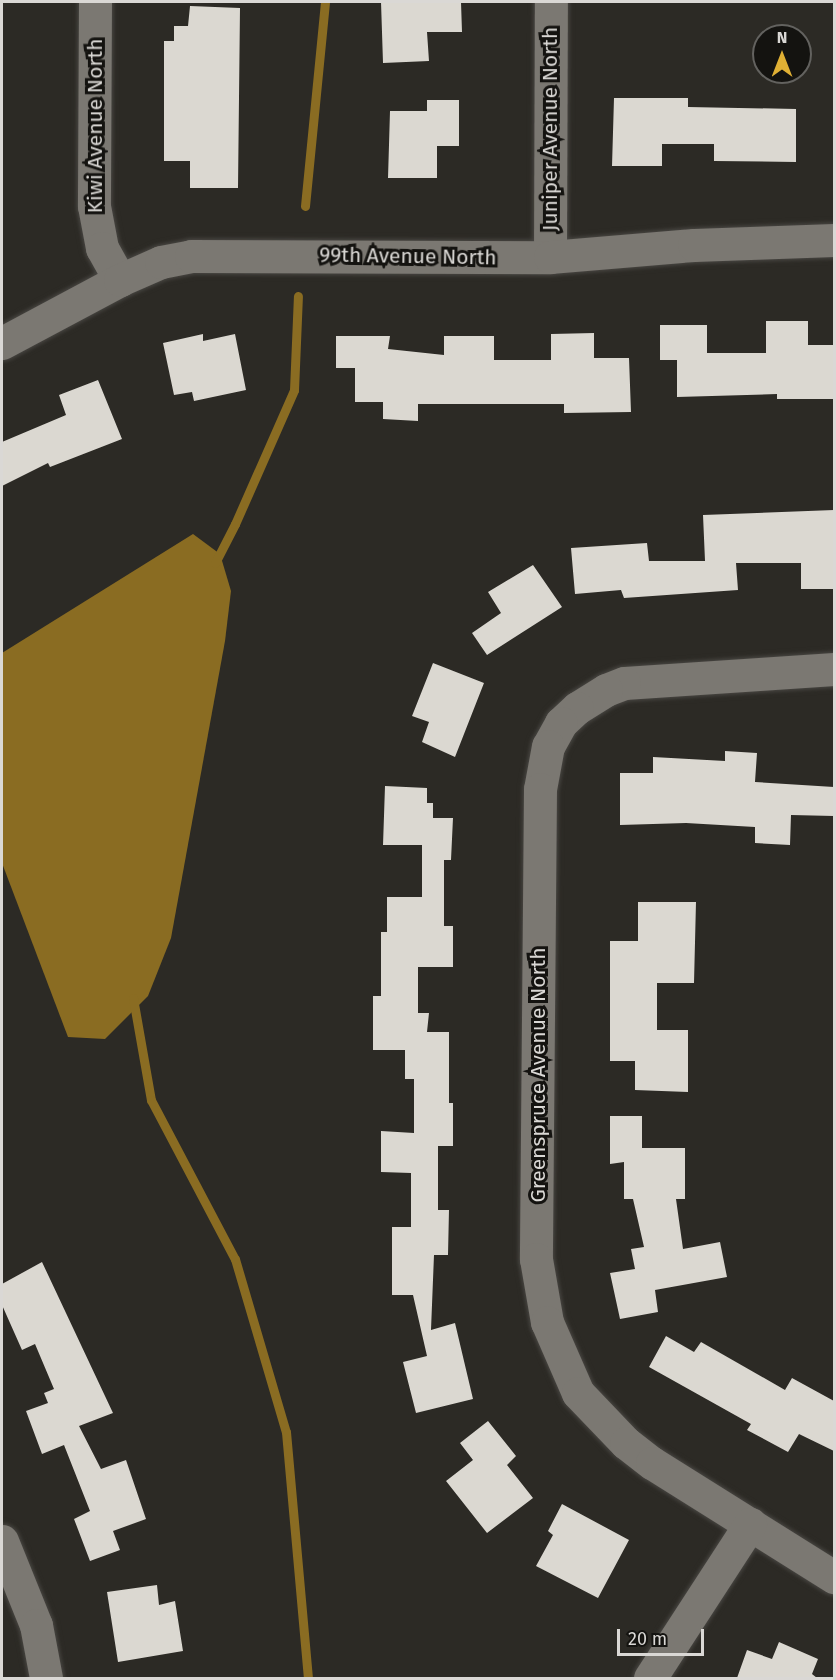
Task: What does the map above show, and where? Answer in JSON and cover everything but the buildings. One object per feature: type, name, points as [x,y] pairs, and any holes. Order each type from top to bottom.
[{"type":"street","name":"Kiwi Avenue North","points":[[95,2],[94,206],[102,248],[120,280]]},
{"type":"street","name":"Juniper Avenue North","points":[[550,258],[551,2]]},
{"type":"street","name":"99th Avenue North","points":[[2,343],[120,280],[160,262],[191,256],[550,258],[694,245],[834,240]]},
{"type":"street","name":"Greenspruce Avenue North","points":[[834,669],[624,682],[577,708],[561,723],[548,746],[540,789],[536,1259],[547,1322],[578,1393],[626,1443],[652,1463],[834,1577]]},
{"type":"street","points":[[651,1678],[750,1524]]},
{"type":"street","points":[[2,1541],[36,1625],[46,1678]]},
{"type":"shaded area","points":[[193,534],[220,554],[231,591],[225,641],[171,938],[148,996],[105,1039],[68,1037],[2,863],[2,653]]},
{"type":"waterway","points":[[305,206],[325,2]]},
{"type":"waterway","points":[[215,563],[235,524],[294,390],[298,296]]},
{"type":"waterway","points":[[133,998],[151,1100],[235,1259],[286,1432],[308,1678]]}]
